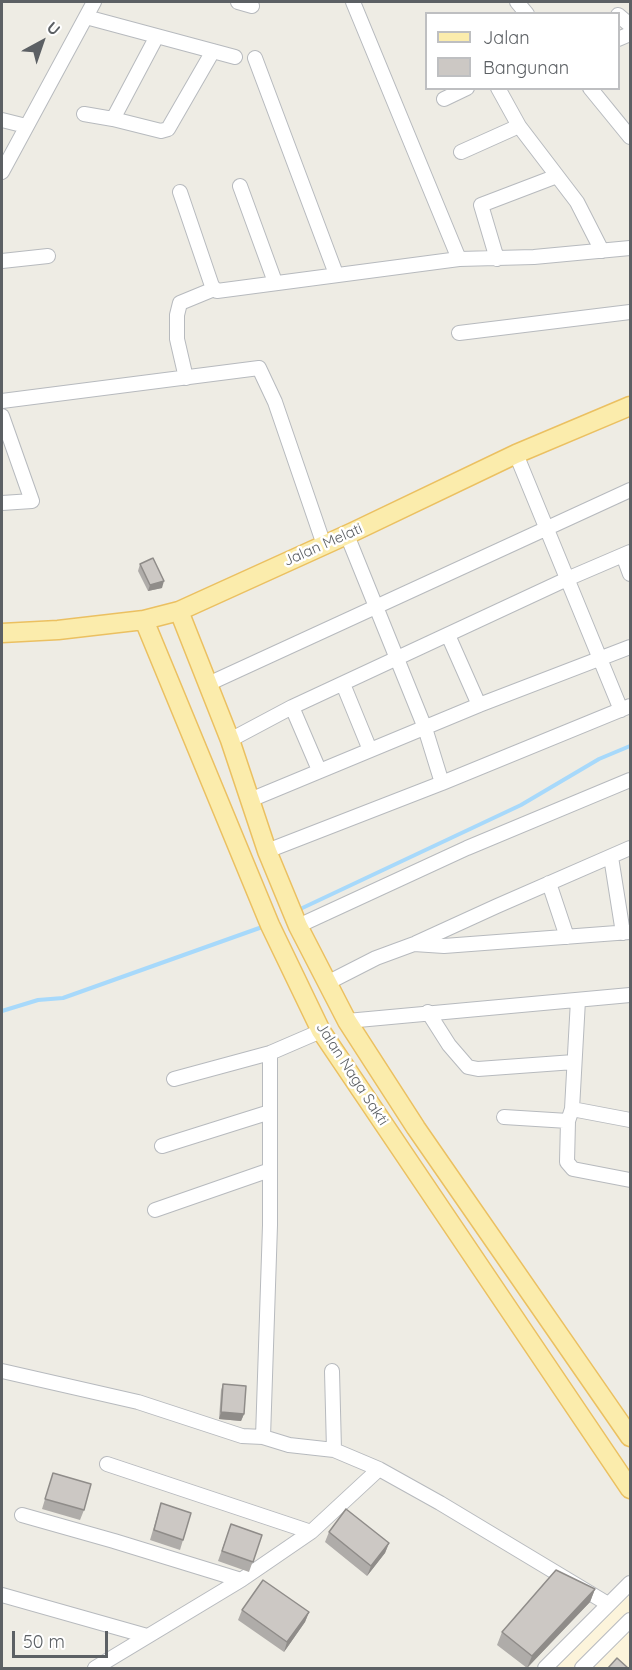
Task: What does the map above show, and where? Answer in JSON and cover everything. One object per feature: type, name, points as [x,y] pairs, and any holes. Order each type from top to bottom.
[{"type":"main road","name":"Jalan Melati","points":[[2,633],[58,630],[144,620],[179,610],[347,535],[516,454],[630,406]]},
{"type":"main road","name":"Jalan Naga Sakti","points":[[179,610],[230,740],[267,851],[298,926],[347,1020],[416,1128],[630,1437]]},
{"type":"main road","name":"Jalan Naga Sakti","points":[[144,620],[270,925],[321,1031],[630,1489]]},
{"type":"main road","points":[[538,1353],[555,1344],[561,1337]]},
{"type":"street","points":[[2,172],[94,2]]},
{"type":"street","points":[[353,2],[459,259]]},
{"type":"street","points":[[86,17],[235,57]]},
{"type":"street","points":[[113,119],[157,36]]},
{"type":"street","points":[[84,114],[161,131],[168,129],[213,51]]},
{"type":"street","points":[[255,58],[336,274]]},
{"type":"street","points":[[444,99],[463,90]]},
{"type":"street","points":[[499,90],[519,126],[580,207],[602,251]]},
{"type":"street","points":[[592,90],[630,137]]},
{"type":"street","points":[[2,120],[26,126]]},
{"type":"street","points":[[461,152],[519,126]]},
{"type":"street","points":[[497,259],[481,205],[557,176]]},
{"type":"street","points":[[240,186],[275,282]]},
{"type":"street","points":[[180,192],[214,289]]},
{"type":"street","points":[[186,378],[177,339],[177,315],[180,303],[214,289],[221,291],[459,259],[497,259],[630,248]]},
{"type":"street","points":[[2,261],[48,256]]},
{"type":"street","points":[[459,333],[630,312]]},
{"type":"street","points":[[2,401],[259,368],[275,402],[324,545]]},
{"type":"street","points":[[2,416],[32,501],[2,503]]},
{"type":"street","points":[[267,851],[626,708],[600,660],[516,454]]},
{"type":"street","points":[[208,684],[630,490]]},
{"type":"street","points":[[347,535],[425,728],[442,783]]},
{"type":"street","points":[[230,740],[292,707],[567,579],[627,554],[630,574]]},
{"type":"street","points":[[448,635],[479,705]]},
{"type":"street","points":[[250,800],[479,705],[600,660],[630,646]]},
{"type":"street","points":[[343,684],[370,750]]},
{"type":"street","points":[[292,707],[319,770]]},
{"type":"street","points":[[298,926],[467,848],[630,780]]},
{"type":"street","points":[[327,983],[376,957],[414,944],[630,848]]},
{"type":"street","points":[[414,944],[444,946],[627,932],[611,857]]},
{"type":"street","points":[[549,883],[567,938]]},
{"type":"street","points":[[347,1020],[630,995]]},
{"type":"street","points":[[578,1000],[567,1162],[571,1168],[630,1180]]},
{"type":"street","points":[[428,1012],[449,1045],[468,1067],[478,1069],[574,1062]]},
{"type":"street","points":[[174,1079],[270,1053],[321,1031]]},
{"type":"street","points":[[263,1437],[270,1236],[270,1053]]},
{"type":"street","points":[[162,1146],[270,1112]]},
{"type":"street","points":[[504,1117],[630,1116]]},
{"type":"street","points":[[154,1210],[270,1170]]},
{"type":"street","points":[[2,1371],[138,1402],[242,1436],[263,1437],[290,1445],[334,1450],[379,1469],[608,1604]]},
{"type":"street","points":[[332,1371],[334,1450]]},
{"type":"street","points":[[107,1464],[310,1532]]},
{"type":"street","points":[[95,1668],[241,1580],[310,1532],[379,1469]]},
{"type":"street","points":[[22,1515],[241,1580]]},
{"type":"street","points":[[545,1668],[630,1583]]},
{"type":"street","points":[[2,1595],[147,1636]]},
{"type":"street","points":[[582,1668],[629,1623]]},
{"type":"shaded area","points":[[630,1594],[630,1668],[555,1668]]},
{"type":"building","points":[[153,558],[164,581],[150,585],[140,564]]},
{"type":"building","points":[[223,1384],[246,1386],[244,1414],[221,1412]]},
{"type":"building","points":[[53,1473],[91,1484],[84,1510],[45,1499]]},
{"type":"building","points":[[161,1503],[191,1513],[183,1540],[154,1530]]},
{"type":"building","points":[[346,1509],[389,1543],[371,1566],[329,1532]]},
{"type":"building","points":[[231,1524],[262,1535],[253,1562],[222,1551]]},
{"type":"building","points":[[556,1570],[595,1589],[532,1656],[502,1632]]},
{"type":"building","points":[[263,1580],[309,1612],[287,1642],[242,1610]]},
{"type":"building","points":[[617,1658],[628,1668],[608,1668]]},
{"type":"waterway","points":[[296,911],[521,805],[599,759],[630,746]]},
{"type":"waterway","points":[[2,1011],[38,1000],[63,998],[265,926]]}]
